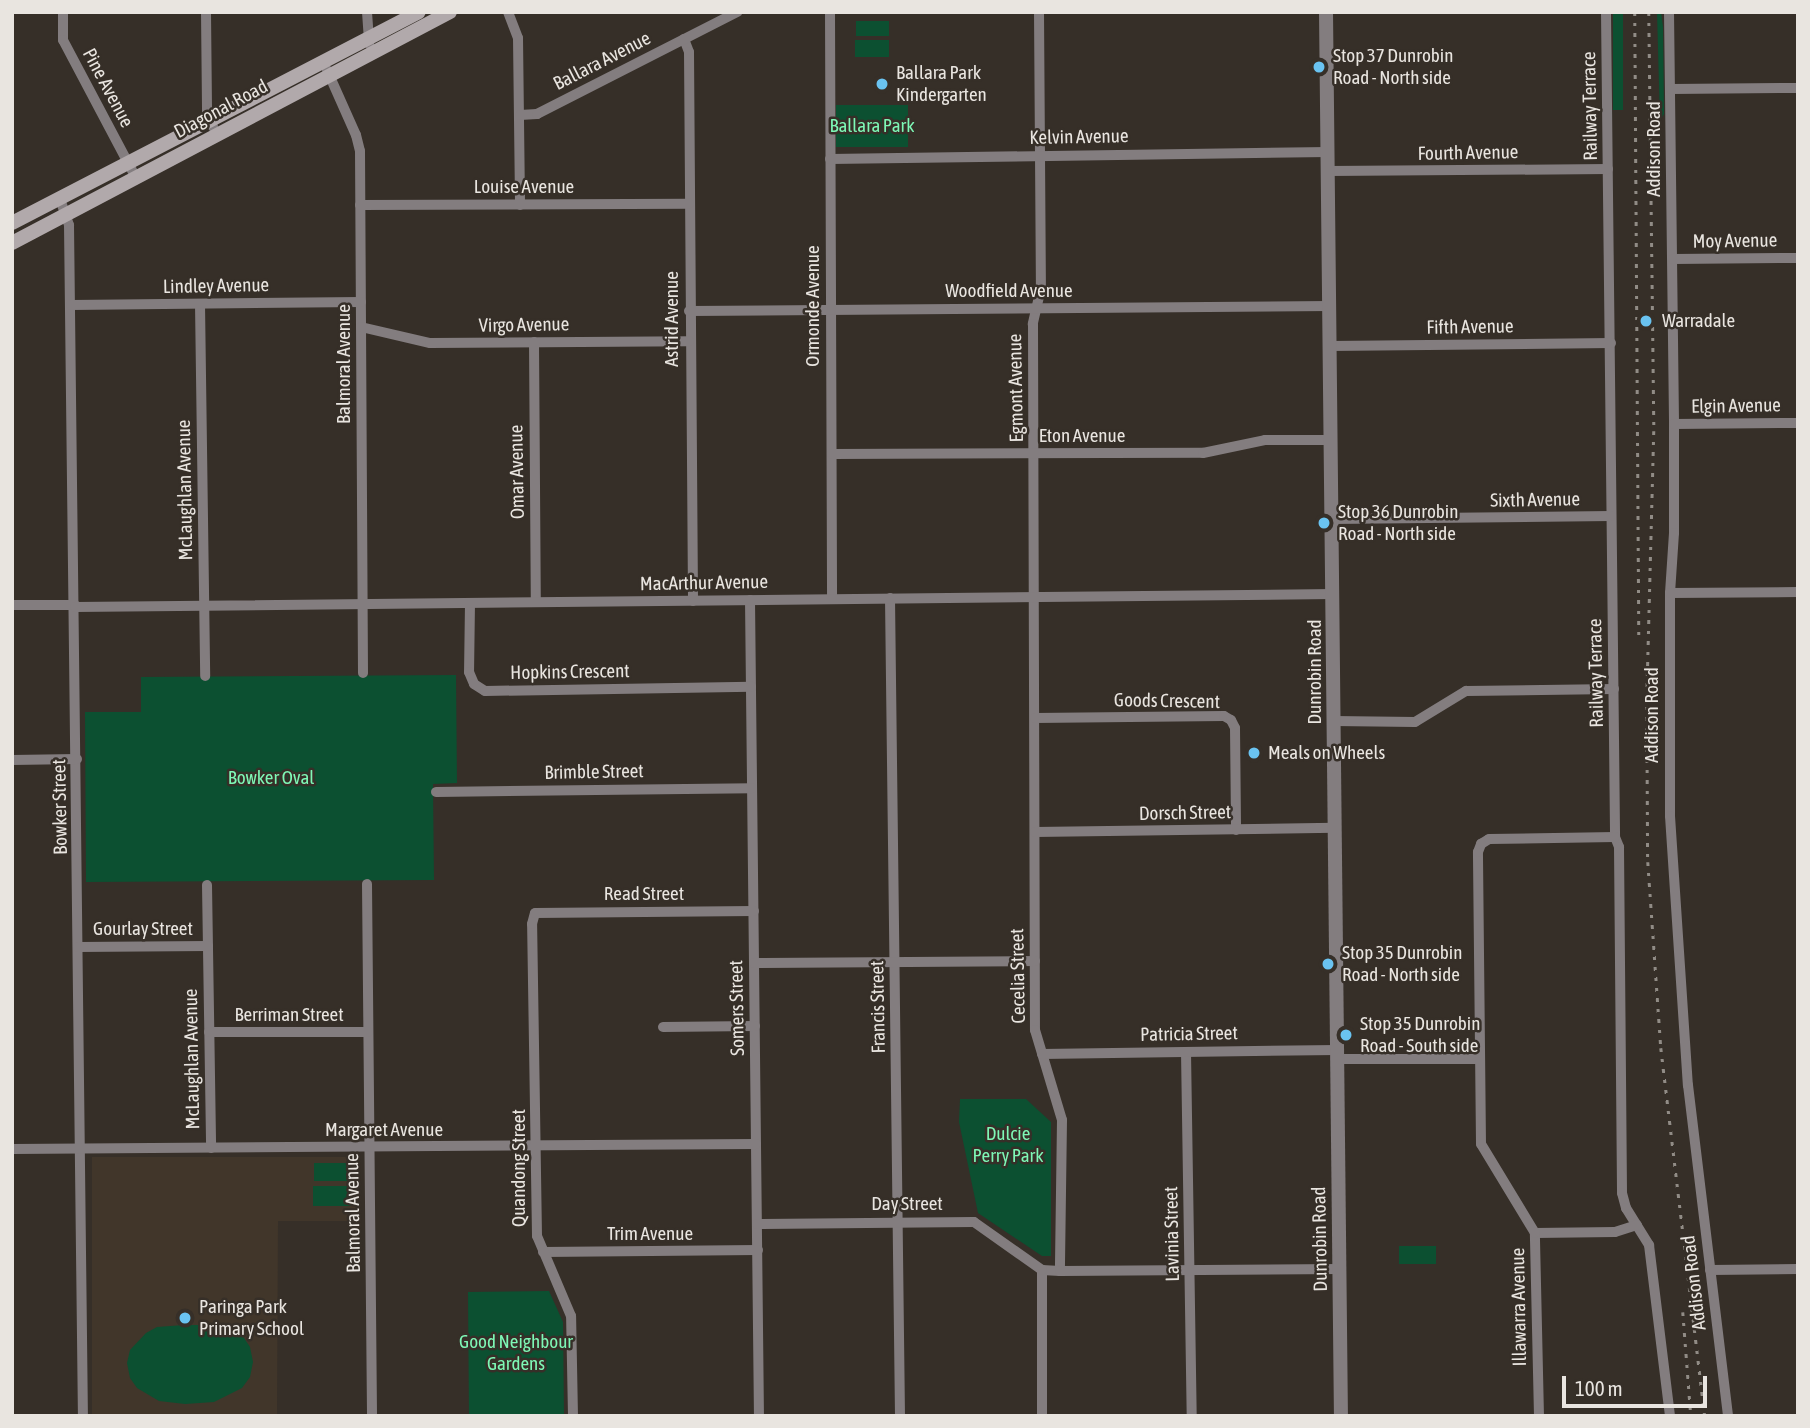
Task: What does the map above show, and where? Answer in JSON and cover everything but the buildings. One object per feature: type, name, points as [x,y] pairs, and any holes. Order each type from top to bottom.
[{"type":"main road","name":"Diagonal Road","points":[[12,243],[135,176],[213,128],[370,45],[419,12]]},
{"type":"main road","name":"Diagonal Road","points":[[370,45],[450,12]]},
{"type":"main road","name":"Diagonal Road","points":[[12,223],[127,162],[213,128]]},
{"type":"street","name":"Pine Avenue","points":[[62,12],[63,40],[135,176]]},
{"type":"street","points":[[206,12],[213,128]]},
{"type":"street","points":[[367,12],[370,45]]},
{"type":"street","points":[[508,12],[518,38],[520,205]]},
{"type":"street","name":"Ballara Avenue","points":[[520,115],[537,114],[737,12]]},
{"type":"street","name":"Ormonde Avenue","points":[[830,12],[832,599]]},
{"type":"street","name":"Egmont Avenue","points":[[1034,597],[1033,324],[1041,288],[1039,12]]},
{"type":"street","name":"Dunrobin Road","points":[[1326,12],[1341,1416]]},
{"type":"street","name":"Railway Terrace","points":[[1606,12],[1615,837],[1619,847],[1622,1194],[1626,1208],[1649,1245],[1670,1416]]},
{"type":"street","name":"Addison Road","points":[[1669,12],[1674,424],[1674,533],[1670,593],[1670,817],[1688,1085],[1728,1416]]},
{"type":"street","name":"Astrid Avenue","points":[[684,39],[688,52],[693,601]]},
{"type":"street","name":"Balmoral Avenue","points":[[326,69],[356,135],[360,152],[363,673]]},
{"type":"street","points":[[1671,89],[1798,88]]},
{"type":"street","name":"Kelvin Avenue","points":[[830,159],[1328,152]]},
{"type":"street","name":"Fourth Avenue","points":[[1328,171],[1608,169]]},
{"type":"street","name":"Bowker Street","points":[[60,199],[69,225],[71,305],[83,1416]]},
{"type":"street","name":"Louise Avenue","points":[[360,205],[689,204]]},
{"type":"street","name":"Moy Avenue","points":[[1673,259],[1798,258]]},
{"type":"street","name":"Lindley Avenue","points":[[71,305],[361,302]]},
{"type":"street","name":"McLaughlan Avenue","points":[[200,304],[205,676]]},
{"type":"street","name":"Woodfield Avenue","points":[[689,311],[1329,306]]},
{"type":"street","name":"Virgo Avenue","points":[[361,327],[430,343],[689,341]]},
{"type":"street","name":"Omar Avenue","points":[[534,342],[536,602]]},
{"type":"street","name":"Fifth Avenue","points":[[1330,346],[1611,343]]},
{"type":"street","name":"Elgin Avenue","points":[[1674,424],[1798,423]]},
{"type":"street","name":"Eton Avenue","points":[[831,454],[1203,453],[1265,440],[1331,440]]},
{"type":"street","name":"Sixth Avenue","points":[[1332,519],[1611,516]]},
{"type":"street","points":[[1670,593],[1798,592]]},
{"type":"street","name":"MacArthur Avenue","points":[[12,605],[204,606],[1333,594]]},
{"type":"street","name":"Cecelia Street","points":[[1034,597],[1035,1030],[1062,1120],[1060,1271]]},
{"type":"street","name":"Francis Street","points":[[890,598],[900,1416]]},
{"type":"street","name":"Somers Street","points":[[750,600],[760,1416]]},
{"type":"street","name":"Hopkins Crescent","points":[[470,603],[469,672],[474,684],[485,691],[751,687]]},
{"type":"street","points":[[1334,721],[1415,722],[1466,691],[1614,689]]},
{"type":"street","name":"Goods Crescent","points":[[1035,718],[1224,716],[1231,720],[1235,729],[1236,830]]},
{"type":"street","points":[[12,760],[77,759]]},
{"type":"street","name":"Brimble Street","points":[[436,792],[752,788]]},
{"type":"street","name":"Dorsch Street","points":[[1035,832],[1335,828]]},
{"type":"street","name":"Illawarra Avenue","points":[[1539,1416],[1535,1233],[1481,1144],[1478,852],[1481,844],[1489,839],[1615,837]]},
{"type":"street","name":"Balmoral Avenue","points":[[367,884],[372,1416]]},
{"type":"street","name":"McLaughlan Avenue","points":[[207,886],[211,1148]]},
{"type":"street","name":"Read Street","points":[[535,913],[754,911]]},
{"type":"street","name":"Quandong Street","points":[[535,913],[532,924],[537,1236],[571,1316],[573,1416]]},
{"type":"street","name":"Gourlay Street","points":[[78,947],[208,946]]},
{"type":"street","points":[[754,963],[1035,961]]},
{"type":"street","points":[[663,1027],[755,1026]]},
{"type":"street","name":"Berriman Street","points":[[209,1032],[368,1032]]},
{"type":"street","name":"Patricia Street","points":[[1042,1054],[1186,1052],[1480,1059]]},
{"type":"street","name":"Lavinia Street","points":[[1186,1052],[1192,1416]]},
{"type":"street","name":"Margaret Avenue","points":[[12,1149],[756,1144]]},
{"type":"street","name":"Day Street","points":[[757,1224],[974,1222],[1042,1270]]},
{"type":"street","points":[[1535,1233],[1615,1232],[1637,1225]]},
{"type":"street","name":"Trim Avenue","points":[[543,1252],[758,1250]]},
{"type":"street","points":[[1042,1416],[1042,1270],[1340,1269]]},
{"type":"street","points":[[1710,1270],[1798,1269]]},
{"type":"shaded area","name":"Paringa Park Primary School","points":[[92,1157],[359,1157],[358,1221],[278,1221],[277,1416],[92,1416]]},
{"type":"green space","points":[[1613,12],[1623,12],[1623,110],[1613,110]]},
{"type":"green space","points":[[1657,12],[1661,12],[1663,27],[1664,114],[1660,121]]},
{"type":"green space","points":[[856,21],[889,21],[889,36],[856,36]]},
{"type":"green space","points":[[855,40],[889,40],[889,57],[855,57]]},
{"type":"green space","name":"Ballara Park","points":[[836,105],[908,105],[908,147],[836,147]]},
{"type":"green space","name":"Bowker Oval","points":[[456,675],[457,783],[433,784],[434,880],[86,882],[85,712],[141,712],[141,677]]},
{"type":"green space","name":"Dulcie Perry Park","points":[[960,1099],[1026,1099],[1051,1122],[1051,1256],[1042,1256],[978,1213],[959,1122]]},
{"type":"green space","points":[[314,1163],[352,1163],[352,1181],[314,1181]]},
{"type":"green space","points":[[313,1186],[353,1186],[353,1206],[313,1206]]},
{"type":"green space","points":[[1399,1246],[1436,1246],[1436,1264],[1399,1264]]},
{"type":"green space","name":"Good Neighbour Gardens","points":[[549,1291],[563,1322],[564,1416],[469,1416],[468,1292]]},
{"type":"green space","points":[[215,1325],[242,1335],[250,1347],[253,1362],[250,1377],[242,1388],[214,1402],[185,1404],[159,1401],[137,1388],[130,1378],[127,1363],[130,1350],[146,1333],[157,1327]]},
{"type":"railway","points":[[1635,12],[1639,635]]},
{"type":"railway","points":[[1649,12],[1654,431],[1647,696],[1648,862],[1661,1048],[1705,1416]]},
{"type":"railway","points":[[1683,1312],[1691,1416]]},
{"type":"place","name":"Stop 37 Dunrobin Road - North side","points":[[1319,67]]},
{"type":"place","name":"Ballara Park Kindergarten","points":[[882,84]]},
{"type":"place","name":"Warradale","points":[[1646,321]]},
{"type":"place","name":"Stop 36 Dunrobin Road - North side","points":[[1324,523]]},
{"type":"place","name":"Meals on Wheels","points":[[1254,753]]},
{"type":"place","name":"Stop 35 Dunrobin Road - North side","points":[[1328,964]]},
{"type":"place","name":"Stop 35 Dunrobin Road - South side","points":[[1346,1035]]},
{"type":"place","name":"Paringa Park Primary School","points":[[185,1318]]}]
